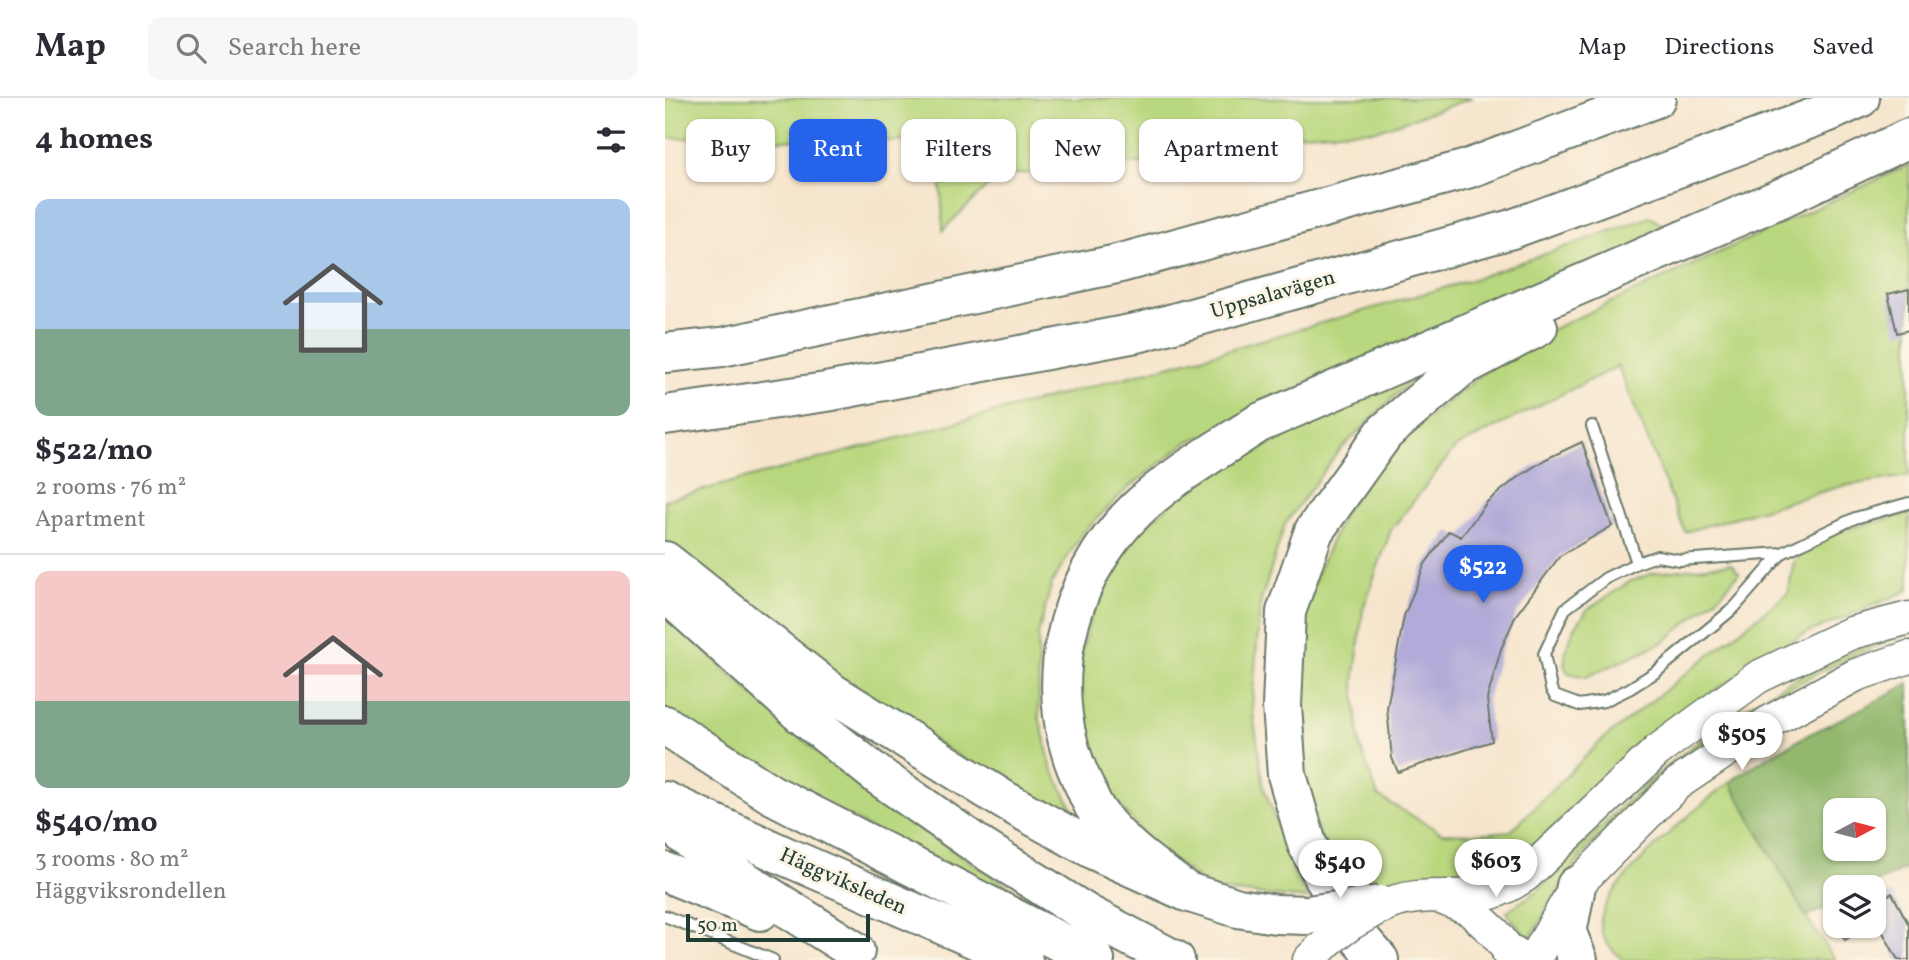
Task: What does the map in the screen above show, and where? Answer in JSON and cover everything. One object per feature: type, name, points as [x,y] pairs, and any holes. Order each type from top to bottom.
[{"type":"highway","points":[[665,351],[722,347],[1117,264],[1468,169],[1655,98]]},
{"type":"highway","name":"Uppsalavägen","points":[[665,415],[826,392],[1142,332],[1512,229],[1829,112],[1860,98]]},
{"type":"highway","points":[[1188,892],[1129,849],[1099,815],[1074,766],[1063,724],[1060,681],[1066,634],[1079,592],[1105,548],[1137,509],[1196,463],[1259,424],[1781,198],[1909,138]]},
{"type":"highway","points":[[1380,960],[1349,926],[1307,844],[1287,775],[1282,706],[1286,612],[1314,531],[1385,432],[1461,368],[1781,198]]},
{"type":"highway","points":[[665,561],[842,699],[1004,800],[1096,851],[1188,892],[1238,908],[1276,914],[1315,938],[1383,905]]},
{"type":"highway","points":[[665,593],[801,715],[879,776],[1040,885],[1087,914],[1175,960]]},
{"type":"highway","points":[[665,725],[771,794],[1095,960]]},
{"type":"highway","name":"Häggviksleden","points":[[665,801],[1023,960]]},
{"type":"highway","points":[[665,819],[720,865],[866,955]]},
{"type":"highway","points":[[665,872],[866,955]]},
{"type":"highway","points":[[1576,886],[1567,933],[1578,960]]},
{"type":"main road","points":[[1383,905],[1414,896],[1483,895],[1509,886],[1527,875],[1657,751],[1758,677],[1851,633],[1909,618]]},
{"type":"main road","points":[[1438,896],[1470,910],[1520,959],[1576,886],[1677,784],[1769,722],[1856,675],[1909,657]]},
{"type":"lane","points":[[1592,426],[1637,562]]},
{"type":"lane","points":[[1783,553],[1734,608],[1638,684],[1604,701],[1579,705],[1555,696],[1544,654],[1565,609],[1606,578],[1637,562],[1657,556],[1680,560],[1783,553],[1855,518],[1909,503]]},
{"type":"lane","points":[[665,916],[773,960]]},
{"type":"green space","points":[[665,98],[1472,98],[1378,130],[1303,134],[1303,119],[1139,119],[1139,163],[1125,164],[1125,119],[1030,119],[1030,173],[1016,174],[1016,119],[901,119],[901,141],[887,141],[887,119],[789,119],[789,140],[775,140],[775,119],[686,119],[686,138],[665,138]]},
{"type":"green space","points":[[1909,165],[1909,476],[1842,486],[1685,532],[1618,366],[1456,447],[1391,530],[1363,609],[1354,682],[1360,746],[1378,796],[1442,833],[1511,831],[1601,741],[1788,593],[1794,561],[1812,537],[1909,514],[1909,590],[1800,636],[1692,705],[1605,775],[1532,849],[1499,868],[1459,877],[1418,877],[1381,883],[1349,877],[1319,834],[1301,776],[1298,640],[1317,573],[1344,513],[1385,453],[1518,345]]},
{"type":"green space","points":[[941,182],[992,182],[943,230]]},
{"type":"green space","points":[[1650,217],[1677,234],[1424,349],[1187,442],[1128,488],[1082,533],[1052,583],[1038,634],[1039,716],[1051,767],[1086,834],[826,675],[718,589],[665,541],[665,500],[1202,357],[1468,281]]},
{"type":"green space","points":[[1425,366],[1338,452],[1285,524],[1260,604],[1252,707],[1264,787],[1287,852],[1308,899],[1213,890],[1151,844],[1111,794],[1094,762],[1080,714],[1079,660],[1090,619],[1134,537],[1181,494],[1236,454]]},
{"type":"green space","points":[[1731,564],[1739,573],[1721,594],[1664,642],[1586,677],[1568,673],[1564,665],[1566,651],[1573,631],[1587,610],[1631,581],[1654,573]]},
{"type":"green space","points":[[665,615],[824,758],[922,831],[1050,913],[1045,923],[751,764],[665,713]]},
{"type":"green space","points":[[1909,629],[1909,634],[1864,651],[1776,696],[1734,722],[1654,782],[1586,851],[1563,883],[1529,940],[1507,913],[1538,890],[1657,775],[1723,723],[1793,680],[1830,661]]},
{"type":"green space","points":[[1909,683],[1909,867],[1886,878],[1886,875],[1823,875],[1823,909],[1806,917],[1730,782],[1796,741]]},
{"type":"green space","points":[[1730,782],[1806,917],[1835,960],[1623,960],[1610,947],[1601,931],[1601,919],[1607,903],[1619,885],[1656,845]]},
{"type":"building","points":[[1909,289],[1909,330],[1897,333],[1888,294]]},
{"type":"building","points":[[1582,442],[1612,526],[1560,556],[1516,615],[1501,649],[1487,699],[1492,741],[1398,772],[1392,758],[1387,708],[1404,616],[1425,564],[1449,531],[1461,537],[1487,502],[1518,477],[1546,459]]},
{"type":"building","points":[[1892,893],[1909,925],[1909,960],[1898,960],[1886,938],[1886,896]]}]
